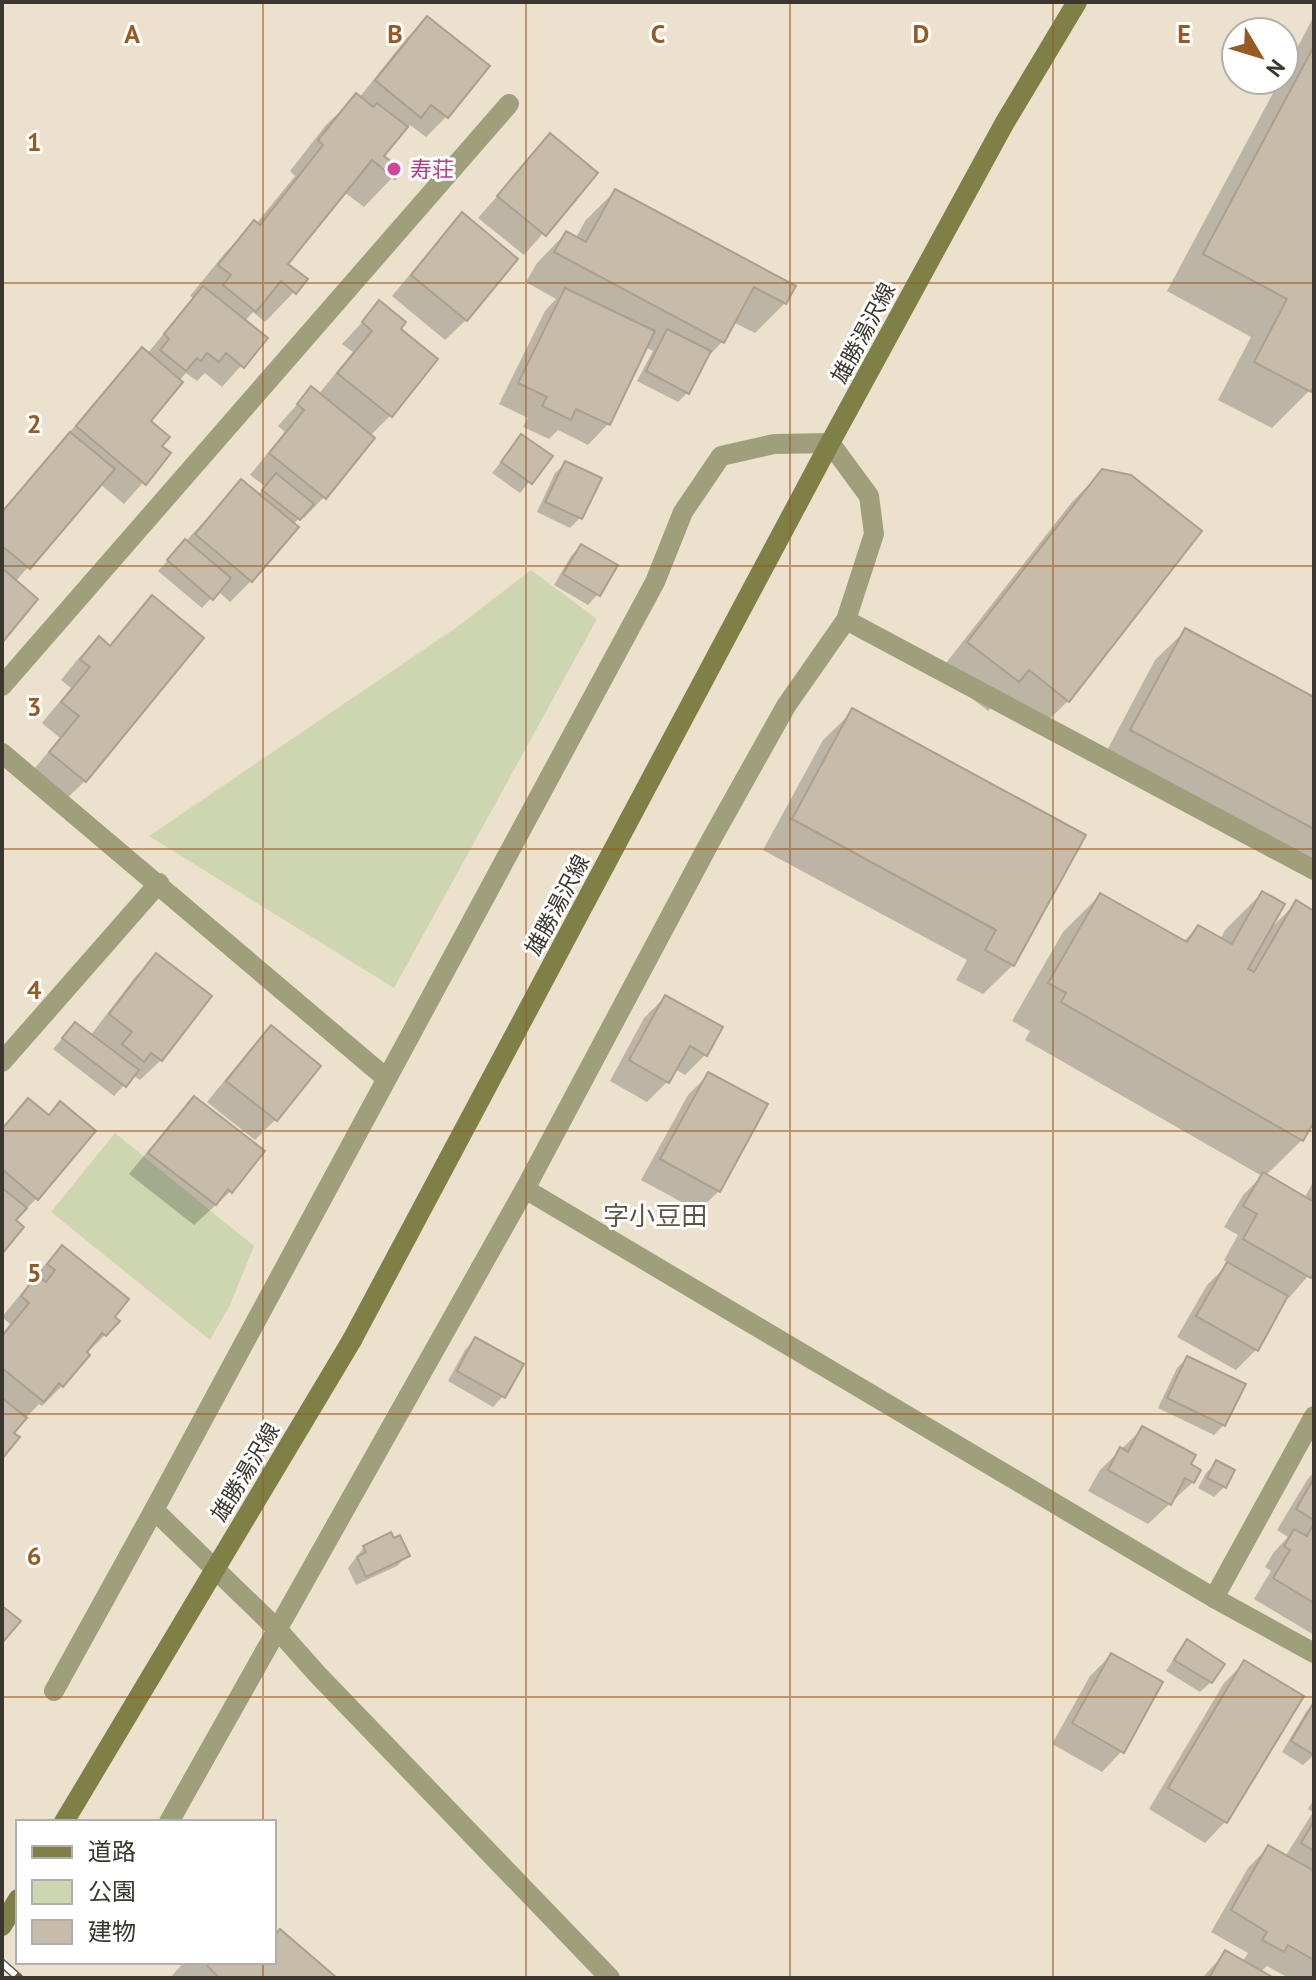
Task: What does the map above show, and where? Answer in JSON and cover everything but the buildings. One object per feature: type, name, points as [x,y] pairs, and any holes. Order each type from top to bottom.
[{"type":"main road","name":"雄勝湯沢線","points":[[65,1820],[352,1340],[830,443],[1004,124],[1077,2]]},
{"type":"main road","points":[[2,1926],[16,1902]]},
{"type":"street","points":[[2,686],[509,104]]},
{"type":"street","points":[[54,1691],[655,582],[683,512],[721,456],[774,444],[830,443],[869,496],[874,534],[846,620],[786,706],[703,854],[525,1189],[170,1820]]},
{"type":"street","points":[[846,620],[1314,870]]},
{"type":"street","points":[[2,753],[386,1078]]},
{"type":"street","points":[[2,1062],[159,883]]},
{"type":"street","points":[[525,1189],[1214,1598],[1314,1653]]},
{"type":"street","points":[[1214,1598],[1314,1416]]},
{"type":"street","points":[[154,1510],[277,1629],[610,1978]]},
{"type":"green space","points":[[531,570],[597,619],[394,988],[149,836],[457,627]]},
{"type":"green space","points":[[115,1133],[254,1246],[230,1305],[210,1340],[51,1212]]},
{"type":"railway","points":[[2,1963],[19,1978]]},
{"type":"place","name":"寿荘","points":[[394,169]]},
{"type":"district","name":"字小豆田","points":[[655,1216]]}]
